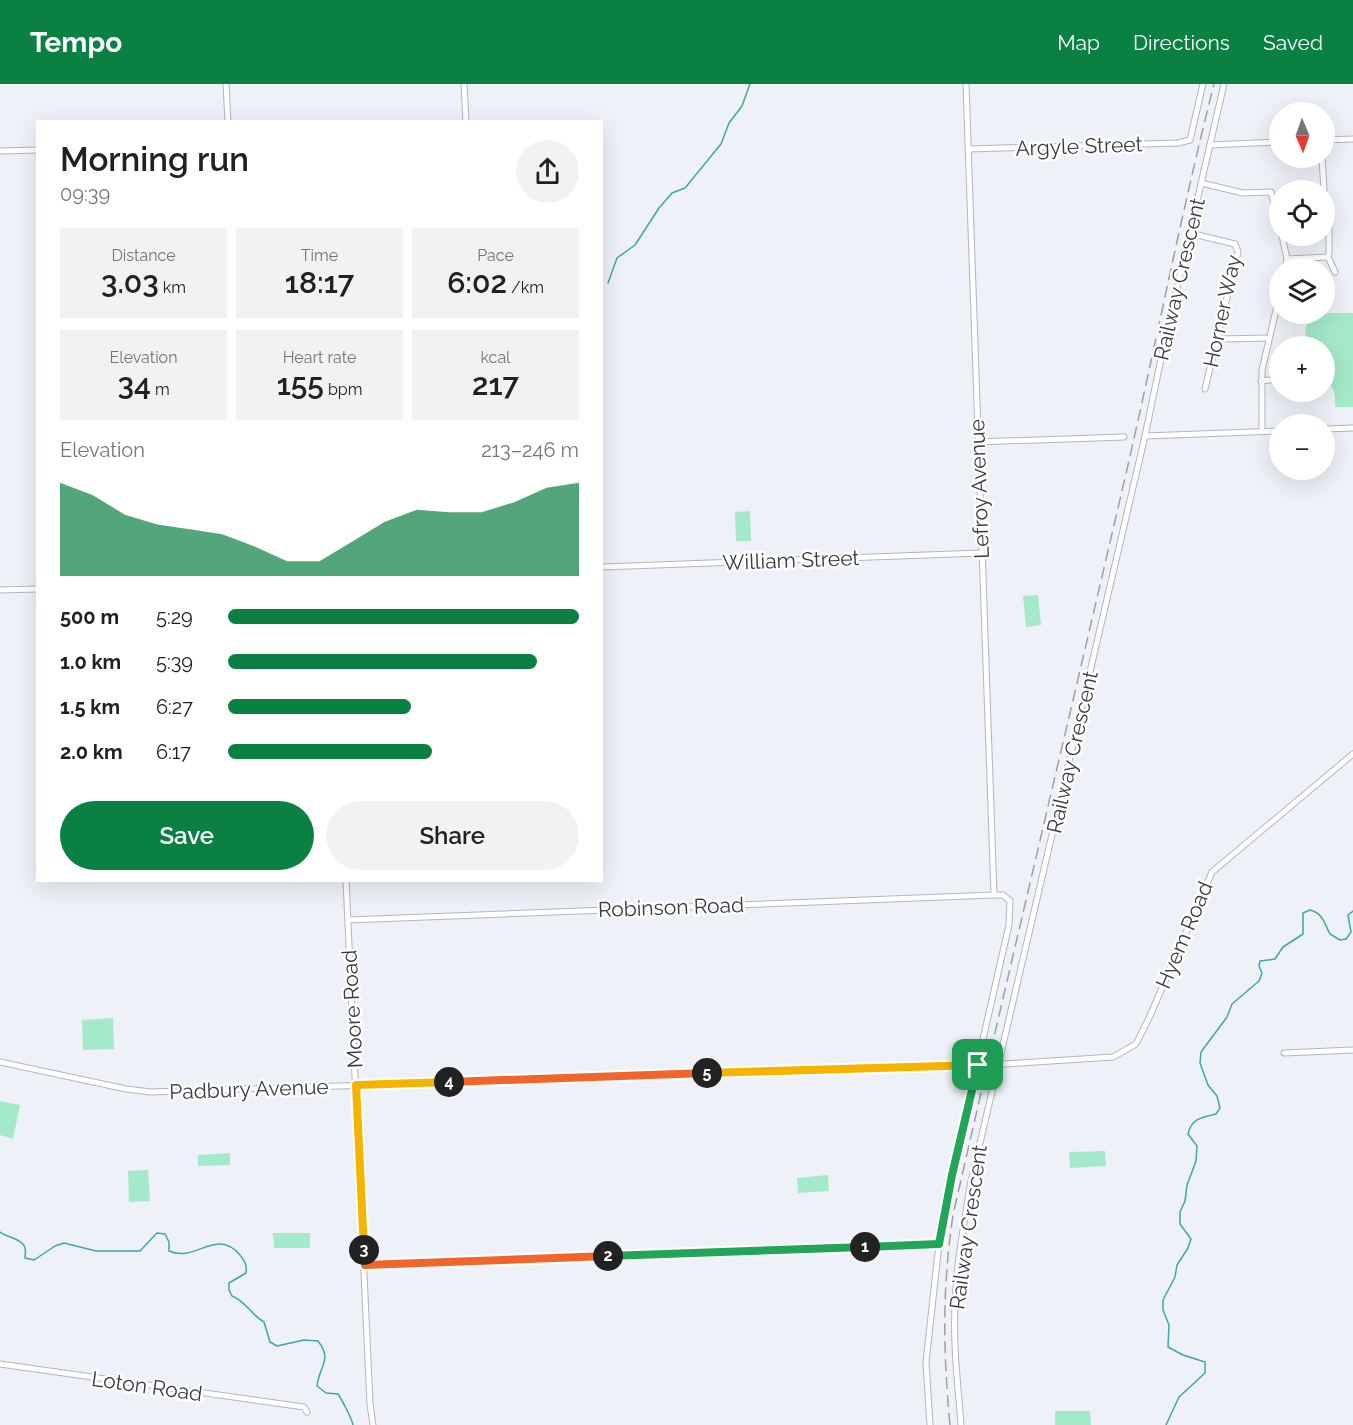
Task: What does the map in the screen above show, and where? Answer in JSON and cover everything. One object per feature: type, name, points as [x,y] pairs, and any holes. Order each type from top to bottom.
[{"type":"street","points":[[226,84],[228,120]]},
{"type":"street","points":[[464,84],[466,120]]},
{"type":"street","name":"Lefroy Avenue","points":[[966,84],[994,895]]},
{"type":"street","name":"Argyle Street","points":[[969,149],[1178,143],[1190,140],[1203,84]]},
{"type":"street","name":"Railway Crescent","points":[[961,1425],[954,1343],[957,1274],[970,1186],[1145,436],[1224,84]]},
{"type":"street","points":[[1335,140],[1353,139]]},
{"type":"street","points":[[1210,145],[1269,142]]},
{"type":"street","points":[[0,151],[36,150]]},
{"type":"street","points":[[1201,183],[1243,193],[1269,192]]},
{"type":"street","name":"Horner Way","points":[[1189,233],[1235,244],[1238,252],[1205,389]]},
{"type":"street","points":[[1308,258],[1328,257],[1329,246]]},
{"type":"street","points":[[1218,339],[1269,338],[1261,381],[1262,431]]},
{"type":"street","points":[[1261,381],[1269,380]]},
{"type":"street","points":[[1335,429],[1353,428]]},
{"type":"street","points":[[1145,436],[1269,431]]},
{"type":"street","points":[[977,442],[1124,436]]},
{"type":"street","name":"William Street","points":[[603,567],[981,553]]},
{"type":"street","points":[[0,590],[36,589]]},
{"type":"street","name":"Hyem Road","points":[[1113,1057],[1136,1044],[1212,872],[1353,754]]},
{"type":"street","name":"Moore Road","points":[[346,882],[370,1404],[373,1425]]},
{"type":"street","points":[[930,1425],[926,1362],[939,1244],[1011,909],[1010,901],[1003,895],[994,895]]},
{"type":"street","name":"Robinson Road","points":[[348,920],[994,895]]},
{"type":"street","points":[[1284,1053],[1353,1050]]},
{"type":"street","name":"Padbury Avenue","points":[[0,1062],[126,1089],[151,1092],[978,1065],[1113,1057]]},
{"type":"street","points":[[365,1265],[939,1244]]},
{"type":"street","name":"Loton Road","points":[[0,1364],[295,1407]]},
{"type":"green space","points":[[1335,313],[1353,313],[1353,407],[1335,407],[1335,336],[1305,336],[1308,324],[1335,324]]},
{"type":"green space","points":[[750,511],[751,541],[736,541],[735,512]]},
{"type":"green space","points":[[1038,595],[1041,625],[1026,627],[1023,596]]},
{"type":"green space","points":[[113,1018],[114,1049],[83,1050],[82,1020]]},
{"type":"green space","points":[[0,1101],[20,1105],[13,1139],[0,1135]]},
{"type":"green space","points":[[1105,1151],[1106,1166],[1070,1168],[1069,1152]]},
{"type":"green space","points":[[230,1153],[230,1165],[198,1166],[198,1155]]},
{"type":"green space","points":[[148,1170],[150,1201],[129,1202],[128,1171]]},
{"type":"green space","points":[[828,1175],[829,1191],[798,1193],[797,1178]]},
{"type":"green space","points":[[273,1233],[310,1233],[310,1248],[274,1248]]},
{"type":"green space","points":[[1055,1411],[1090,1411],[1091,1425],[1055,1425]]},
{"type":"waterway","points":[[608,283],[617,258],[635,245],[659,208],[672,193],[685,188],[721,144],[729,123],[742,106],[750,84]]},
{"type":"waterway","points":[[1166,1425],[1179,1397],[1205,1373],[1205,1362],[1168,1347],[1169,1325],[1163,1310],[1163,1300],[1175,1277],[1177,1265],[1191,1239],[1180,1224],[1180,1212],[1196,1161],[1197,1146],[1188,1134],[1189,1129],[1194,1122],[1216,1114],[1220,1108],[1217,1096],[1208,1085],[1200,1063],[1201,1052],[1227,1017],[1232,1004],[1259,981],[1262,973],[1259,966],[1260,961],[1275,959],[1283,947],[1303,934],[1303,913],[1310,910],[1318,913],[1330,934],[1340,940],[1346,939],[1351,932],[1348,915],[1353,911]]},
{"type":"waterway","points":[[0,1232],[21,1242],[25,1248],[25,1258],[34,1260],[55,1246],[64,1243],[96,1251],[140,1251],[157,1233],[165,1234],[169,1242],[169,1251],[179,1253],[188,1253],[214,1245],[223,1244],[231,1247],[246,1265],[246,1273],[229,1283],[232,1296],[264,1322],[270,1342],[277,1346],[304,1340],[318,1341],[325,1358],[317,1386],[326,1393],[338,1394],[353,1425]]},
{"type":"railway","points":[[950,1425],[945,1320],[949,1242],[953,1215],[1128,465],[1180,226],[1214,84]]},
{"type":"route","points":[[978,1065],[952,1175],[939,1244],[365,1265],[356,1085],[978,1065]]}]
